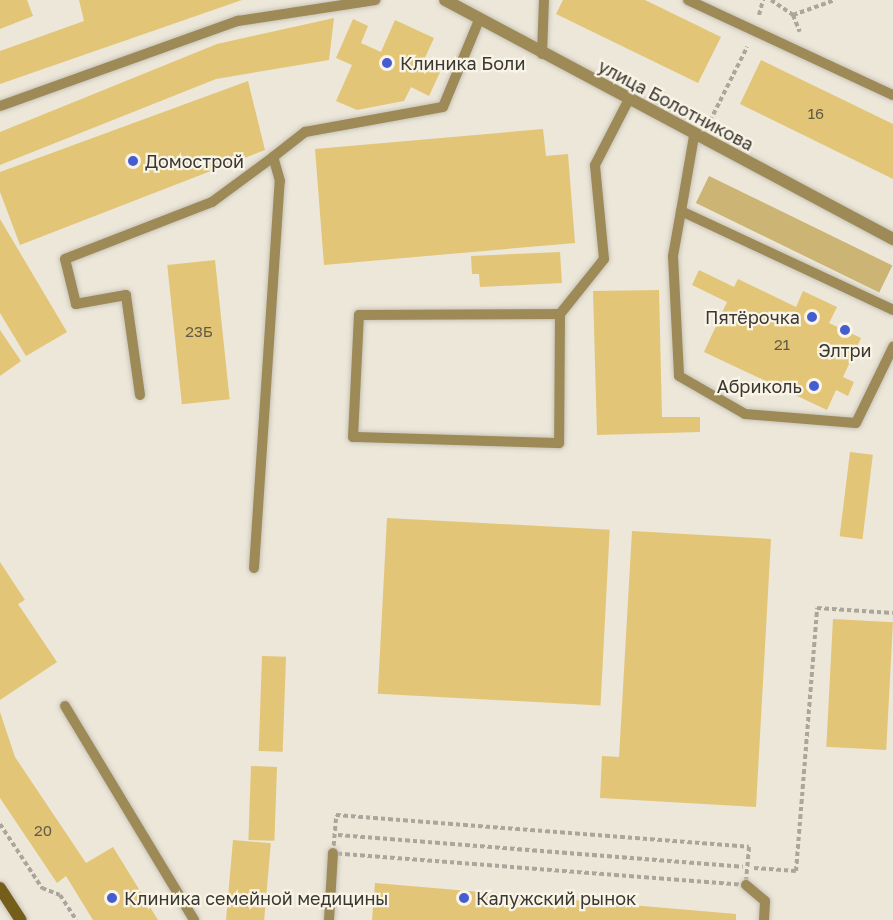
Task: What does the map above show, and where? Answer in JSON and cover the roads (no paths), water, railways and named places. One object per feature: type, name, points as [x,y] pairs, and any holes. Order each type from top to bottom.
[{"type":"main road","points":[[2,894],[21,920]]},
{"type":"street","name":"улица Болотникова","points":[[445,0],[628,101],[893,239]]},
{"type":"lane","points":[[0,106],[238,21],[375,0]]},
{"type":"lane","points":[[542,54],[544,0]]},
{"type":"lane","points":[[688,0],[893,95]]},
{"type":"lane","points":[[140,395],[126,295],[76,304],[65,259],[212,202],[305,132],[442,107],[478,20]]},
{"type":"lane","points":[[560,314],[359,315],[353,437],[559,443],[560,314],[604,259],[595,165],[628,101]]},
{"type":"lane","points":[[694,136],[673,256],[679,376],[745,414],[856,423],[893,347]]},
{"type":"lane","points":[[254,568],[280,182],[273,157]]},
{"type":"lane","points":[[681,211],[893,310]]},
{"type":"lane","points":[[64,706],[194,920]]},
{"type":"lane","points":[[329,920],[333,853]]},
{"type":"lane","points":[[746,885],[765,901],[764,920]]},
{"type":"place","name":"Клиника Боли","points":[[387,63]]},
{"type":"place","name":"Домострой","points":[[133,161]]},
{"type":"place","name":"Пятёрочка","points":[[812,317]]},
{"type":"place","name":"Элтри","points":[[845,330]]},
{"type":"place","name":"Абриколь","points":[[814,386]]},
{"type":"place","name":"Клиника семейной медицины","points":[[112,898]]},
{"type":"place","name":"Калужский рынок","points":[[464,898]]}]
